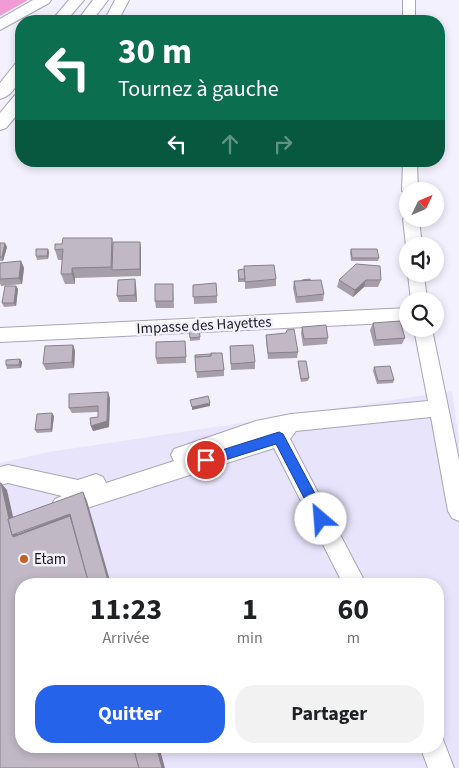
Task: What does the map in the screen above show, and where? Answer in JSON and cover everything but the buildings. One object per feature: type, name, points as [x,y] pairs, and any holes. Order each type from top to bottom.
[{"type":"main road","points":[[18,15],[44,0]]},
{"type":"main road","points":[[62,15],[73,0]]},
{"type":"main road","points":[[64,15],[78,0]]},
{"type":"main road","points":[[81,15],[92,0]]},
{"type":"main road","points":[[89,15],[101,0]]},
{"type":"main road","points":[[115,15],[122,0]]},
{"type":"main road","points":[[0,25],[15,16]]},
{"type":"main road","points":[[0,94],[15,75]]},
{"type":"main road","points":[[0,124],[15,106]]},
{"type":"main road","points":[[0,142],[15,128]]},
{"type":"street","points":[[409,0],[409,15]]},
{"type":"street","points":[[410,167],[410,182]]},
{"type":"street","name":"Impasse des Hayettes","points":[[0,335],[399,314]]},
{"type":"street","points":[[425,337],[455,465],[459,511]]},
{"type":"street","points":[[0,476],[8,474],[78,490],[256,430],[285,430],[440,408]]},
{"type":"street","points":[[66,523],[61,506],[285,430]]},
{"type":"street","points":[[285,430],[352,578]]},
{"type":"street","points":[[436,753],[441,768]]},
{"type":"shaded area","points":[[0,0],[28,0],[0,16]]},
{"type":"shaded area","points":[[452,391],[459,439],[459,768],[0,768],[0,463],[49,452]]},
{"type":"place","name":"Etam","points":[[24,559]]},
{"type":"route","points":[[206,460],[279,438],[321,519]]}]
